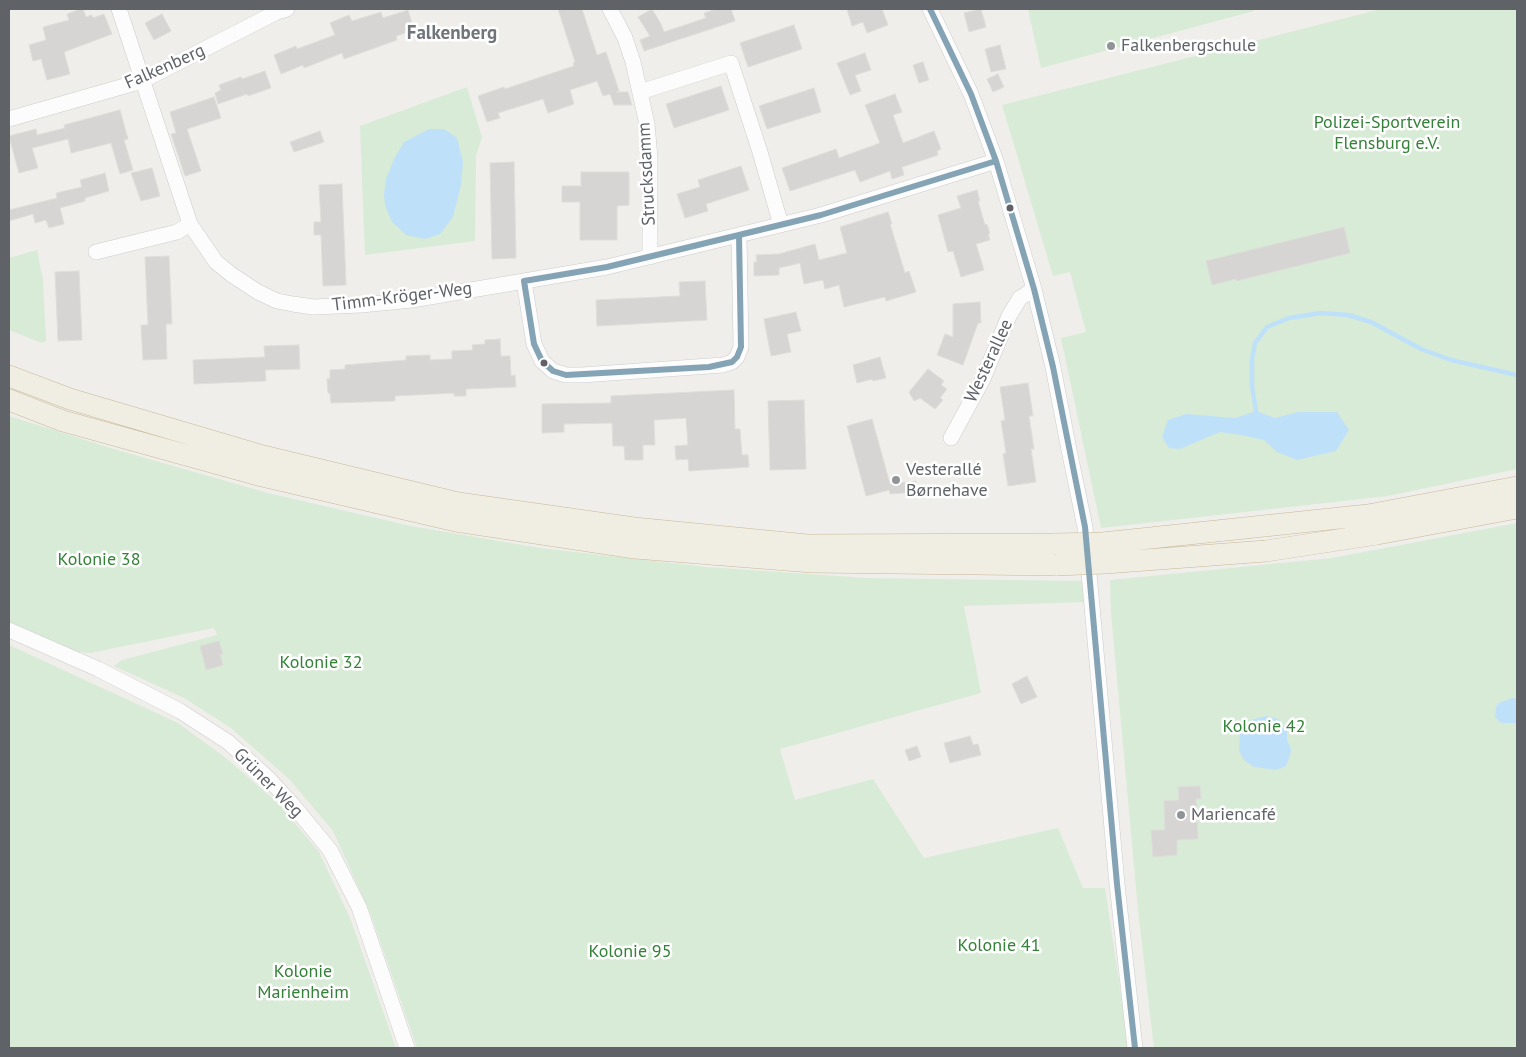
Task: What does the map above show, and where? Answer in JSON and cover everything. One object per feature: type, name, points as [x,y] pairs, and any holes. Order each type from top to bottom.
[{"type":"highway","points":[[9,376],[70,399],[263,456],[458,502],[634,528],[808,545],[1054,544],[1104,553],[1266,551],[1387,532],[1517,508]]},
{"type":"highway","points":[[9,400],[63,422],[258,476],[456,521],[635,548],[812,562],[1057,565],[1104,553],[1368,515],[1517,487]]},
{"type":"street","name":"Timm-Kröger-Weg","points":[[119,9],[190,224],[216,262],[232,275],[258,292],[277,301],[293,304],[314,306],[361,305],[412,300],[607,267],[781,225],[996,161]]},
{"type":"street","name":"Falkenberg","points":[[9,120],[142,81],[277,12],[287,9]]},
{"type":"street","name":"Strucksdamm","points":[[610,9],[625,38],[647,124],[650,158],[650,257]]},
{"type":"street","name":"Westerallee","points":[[930,9],[971,94],[996,161],[1034,290],[1085,527],[1117,884],[1135,1048]]},
{"type":"street","points":[[640,92],[731,63],[781,225]]},
{"type":"street","points":[[96,252],[177,232],[190,224]]},
{"type":"street","points":[[524,281],[534,344],[542,361],[553,371],[566,375],[582,376],[723,365],[732,362],[737,357],[741,347],[739,235]]},
{"type":"street","name":"Westerallee","points":[[951,438],[983,379],[1009,316],[1020,298],[1034,290]]},
{"type":"street","name":"Grüner Weg","points":[[9,630],[98,669],[180,711],[228,742],[274,784],[330,850],[355,899],[407,1048]]},
{"type":"green space","points":[[1028,9],[1254,9],[1254,11],[1041,68]]},
{"type":"green space","name":"Polizei-Sportverein Flensburg e.V.","points":[[1381,9],[1517,9],[1517,469],[1388,496],[1101,528],[1061,338],[1086,332],[1070,272],[1053,276],[1002,105]]},
{"type":"green space","points":[[467,87],[482,137],[476,156],[475,241],[365,255],[360,126]]},
{"type":"green space","points":[[37,250],[43,280],[46,341],[42,343],[9,330],[9,258]]},
{"type":"green space","points":[[9,416],[117,450],[268,493],[411,526],[540,548],[706,567],[867,578],[1082,581],[1085,602],[964,606],[981,693],[780,749],[795,800],[873,779],[924,858],[1058,828],[1083,888],[1105,888],[1129,1048],[417,1048],[371,915],[333,831],[290,780],[231,728],[184,698],[114,666],[122,660],[217,635],[214,628],[90,653],[72,651],[9,622]]},
{"type":"green space","name":"Kolonie 42","points":[[1517,523],[1517,1048],[1154,1048],[1138,910],[1111,613],[1110,580],[1332,558]]},
{"type":"green space","name":"Kolonie Marienheim","points":[[9,645],[178,723],[226,758],[279,804],[319,852],[350,918],[396,1048],[9,1048]]},
{"type":"water","points":[[429,129],[444,129],[457,138],[463,162],[461,185],[453,217],[440,234],[425,239],[406,235],[392,222],[385,205],[384,194],[386,179],[394,159],[404,142]]},
{"type":"water","points":[[1256,411],[1275,418],[1298,412],[1337,412],[1349,430],[1336,451],[1297,460],[1277,452],[1264,440],[1241,435],[1220,432],[1180,449],[1169,448],[1162,437],[1168,420],[1186,414],[1235,418]]},
{"type":"water","points":[[1512,698],[1517,699],[1517,723],[1501,723],[1495,717],[1496,707],[1499,703]]},
{"type":"water","points":[[1266,716],[1278,719],[1287,730],[1287,740],[1291,749],[1286,766],[1277,770],[1254,767],[1244,760],[1239,751],[1240,729],[1243,724]]},
{"type":"building","points":[[83,9],[86,17],[92,15],[93,18],[104,14],[112,34],[64,52],[70,74],[47,80],[41,59],[33,61],[29,45],[46,40],[43,27],[69,20],[67,14]]},
{"type":"building","points":[[558,9],[582,9],[597,55],[606,52],[619,91],[616,92],[628,92],[632,105],[614,105],[610,94],[603,96],[597,81],[570,90],[574,104],[548,113],[543,99],[498,113],[500,118],[487,122],[478,96],[574,66],[573,63],[575,62]]},
{"type":"building","points":[[652,9],[664,32],[706,18],[704,13],[717,9],[731,9],[735,21],[644,51],[640,40],[650,36],[638,17]]},
{"type":"building","points":[[847,9],[882,9],[888,25],[867,33],[863,22],[852,26]]},
{"type":"building","points":[[981,9],[986,27],[969,32],[964,13]]},
{"type":"building","points":[[408,10],[414,30],[396,36],[397,40],[344,59],[342,53],[304,68],[303,65],[281,74],[274,55],[296,46],[297,49],[335,35],[330,23],[349,15],[352,21],[381,12],[383,18]]},
{"type":"building","points":[[162,14],[171,31],[154,40],[145,23]]},
{"type":"building","points":[[794,25],[802,49],[748,67],[740,43]]},
{"type":"building","points":[[1000,45],[1006,69],[991,72],[985,49]]},
{"type":"building","points":[[865,53],[871,70],[855,75],[861,91],[850,95],[837,63]]},
{"type":"building","points":[[923,62],[929,80],[919,83],[913,65]]},
{"type":"building","points":[[265,71],[271,88],[218,104],[215,93],[221,90],[219,85]]},
{"type":"building","points":[[998,74],[1004,87],[993,92],[987,79]]},
{"type":"building","points":[[721,86],[729,110],[674,128],[666,104]]},
{"type":"building","points":[[814,88],[821,112],[767,129],[759,106]]},
{"type":"building","points":[[895,94],[902,112],[893,115],[903,143],[934,131],[941,149],[937,151],[938,155],[902,167],[904,175],[892,179],[890,171],[860,182],[855,170],[790,191],[782,168],[836,149],[839,158],[880,143],[865,105]]},
{"type":"building","points":[[214,97],[221,118],[187,129],[201,171],[185,176],[171,134],[176,133],[170,112]]},
{"type":"building","points":[[120,110],[128,139],[124,140],[133,170],[120,174],[111,143],[71,153],[68,139],[32,148],[38,168],[19,173],[9,136],[36,129],[37,135],[65,128],[64,125]]},
{"type":"building","points":[[320,131],[324,142],[294,152],[290,142]]},
{"type":"building","points":[[514,162],[516,258],[492,259],[490,163]]},
{"type":"building","points":[[741,166],[749,190],[706,204],[708,211],[685,218],[677,194],[700,187],[698,180]]},
{"type":"building","points":[[152,168],[160,196],[141,201],[131,173]]},
{"type":"building","points":[[581,172],[629,172],[629,205],[617,206],[617,240],[580,240],[580,202],[562,202],[562,186],[581,186]]},
{"type":"building","points":[[105,173],[109,191],[85,198],[85,201],[60,208],[64,224],[49,228],[46,220],[35,223],[33,214],[9,221],[9,210],[57,198],[56,193],[82,187],[80,180]]},
{"type":"building","points":[[342,184],[346,285],[323,286],[321,235],[314,235],[314,222],[321,222],[319,185]]},
{"type":"building","points":[[977,190],[980,201],[978,201],[985,225],[987,224],[990,240],[976,244],[984,270],[961,277],[953,251],[948,252],[938,215],[961,208],[957,196]]},
{"type":"building","points":[[888,212],[905,273],[909,271],[916,292],[886,301],[885,297],[844,307],[839,285],[825,289],[823,280],[804,284],[800,263],[779,268],[779,275],[754,276],[754,262],[757,262],[756,255],[779,254],[815,244],[819,260],[847,253],[840,227]]},
{"type":"building","points":[[1344,227],[1350,253],[1236,281],[1236,279],[1212,285],[1206,261]]},
{"type":"building","points":[[169,256],[172,324],[166,324],[167,359],[143,360],[141,325],[148,325],[145,257]]},
{"type":"building","points":[[79,271],[82,340],[58,341],[55,272]]},
{"type":"building","points":[[705,281],[707,320],[597,326],[596,300],[680,296],[679,282]]},
{"type":"building","points":[[980,302],[981,323],[978,323],[963,365],[937,355],[945,334],[953,337],[953,304]]},
{"type":"building","points":[[796,312],[801,331],[787,334],[791,352],[771,356],[764,319]]},
{"type":"building","points":[[500,339],[501,356],[510,356],[511,376],[515,375],[516,387],[466,389],[466,396],[454,396],[454,393],[395,396],[395,401],[331,403],[327,379],[330,379],[330,370],[345,369],[345,365],[406,360],[406,356],[430,355],[430,360],[452,359],[452,351],[473,350],[472,345],[485,344],[485,340]]},
{"type":"building","points":[[299,345],[300,369],[265,370],[266,381],[194,384],[193,360],[265,357],[264,346]]},
{"type":"building","points":[[880,357],[886,378],[857,383],[853,365]]},
{"type":"building","points":[[928,369],[944,381],[941,385],[947,389],[940,398],[943,400],[935,409],[920,398],[914,401],[909,392]]},
{"type":"building","points":[[1028,383],[1033,416],[1029,416],[1034,449],[1031,449],[1036,482],[1008,486],[1003,454],[1006,453],[1001,421],[1005,420],[1000,387]]},
{"type":"building","points":[[734,390],[735,429],[740,429],[742,455],[748,455],[749,467],[689,471],[688,459],[676,460],[675,446],[688,445],[686,418],[654,420],[655,445],[643,445],[643,460],[625,460],[624,446],[613,446],[612,423],[564,424],[564,432],[542,433],[542,404],[611,403],[611,396]]},
{"type":"building","points":[[804,400],[806,469],[770,470],[768,401]]},
{"type":"building","points":[[872,419],[890,484],[916,481],[917,492],[890,494],[889,490],[866,496],[847,426]]},
{"type":"building","points":[[219,641],[223,654],[220,654],[223,665],[206,670],[200,646]]},
{"type":"building","points":[[1027,676],[1037,697],[1021,704],[1012,684]]},
{"type":"building","points":[[970,736],[973,745],[978,744],[981,755],[950,763],[944,743]]},
{"type":"building","points":[[917,746],[921,757],[909,761],[905,750]]},
{"type":"building","name":"Mariencafé","points":[[1200,786],[1201,799],[1196,799],[1198,839],[1177,840],[1177,855],[1153,857],[1151,830],[1165,830],[1164,801],[1179,800],[1178,787]]},
{"type":"waterway","points":[[1256,411],[1252,386],[1252,359],[1255,343],[1267,327],[1289,318],[1321,313],[1348,315],[1371,322],[1421,349],[1451,360],[1517,375]]},
{"type":"transit line","points":[[930,9],[971,94],[996,161],[1034,289],[1053,367],[1085,527],[1117,884],[1135,1048]]},
{"type":"transit line","points":[[739,235],[821,215],[996,161]]},
{"type":"transit line","points":[[739,235],[741,347],[737,357],[732,362],[709,367],[566,375],[553,371],[542,361],[534,344],[524,281],[607,267],[739,235]]},
{"type":"place","name":"Falkenbergschule","points":[[1111,46]]},
{"type":"place","name":"Vesterallé Børnehave","points":[[896,480]]},
{"type":"place","name":"Mariencafé","points":[[1181,815]]},
{"type":"district","name":"Falkenberg","points":[[452,34]]},
{"type":"park label","name":"Kolonie 38","points":[[99,560]]},
{"type":"park label","name":"Kolonie 32","points":[[321,663]]},
{"type":"park label","name":"Kolonie 41","points":[[999,946]]},
{"type":"park label","name":"Kolonie 95","points":[[630,952]]}]
